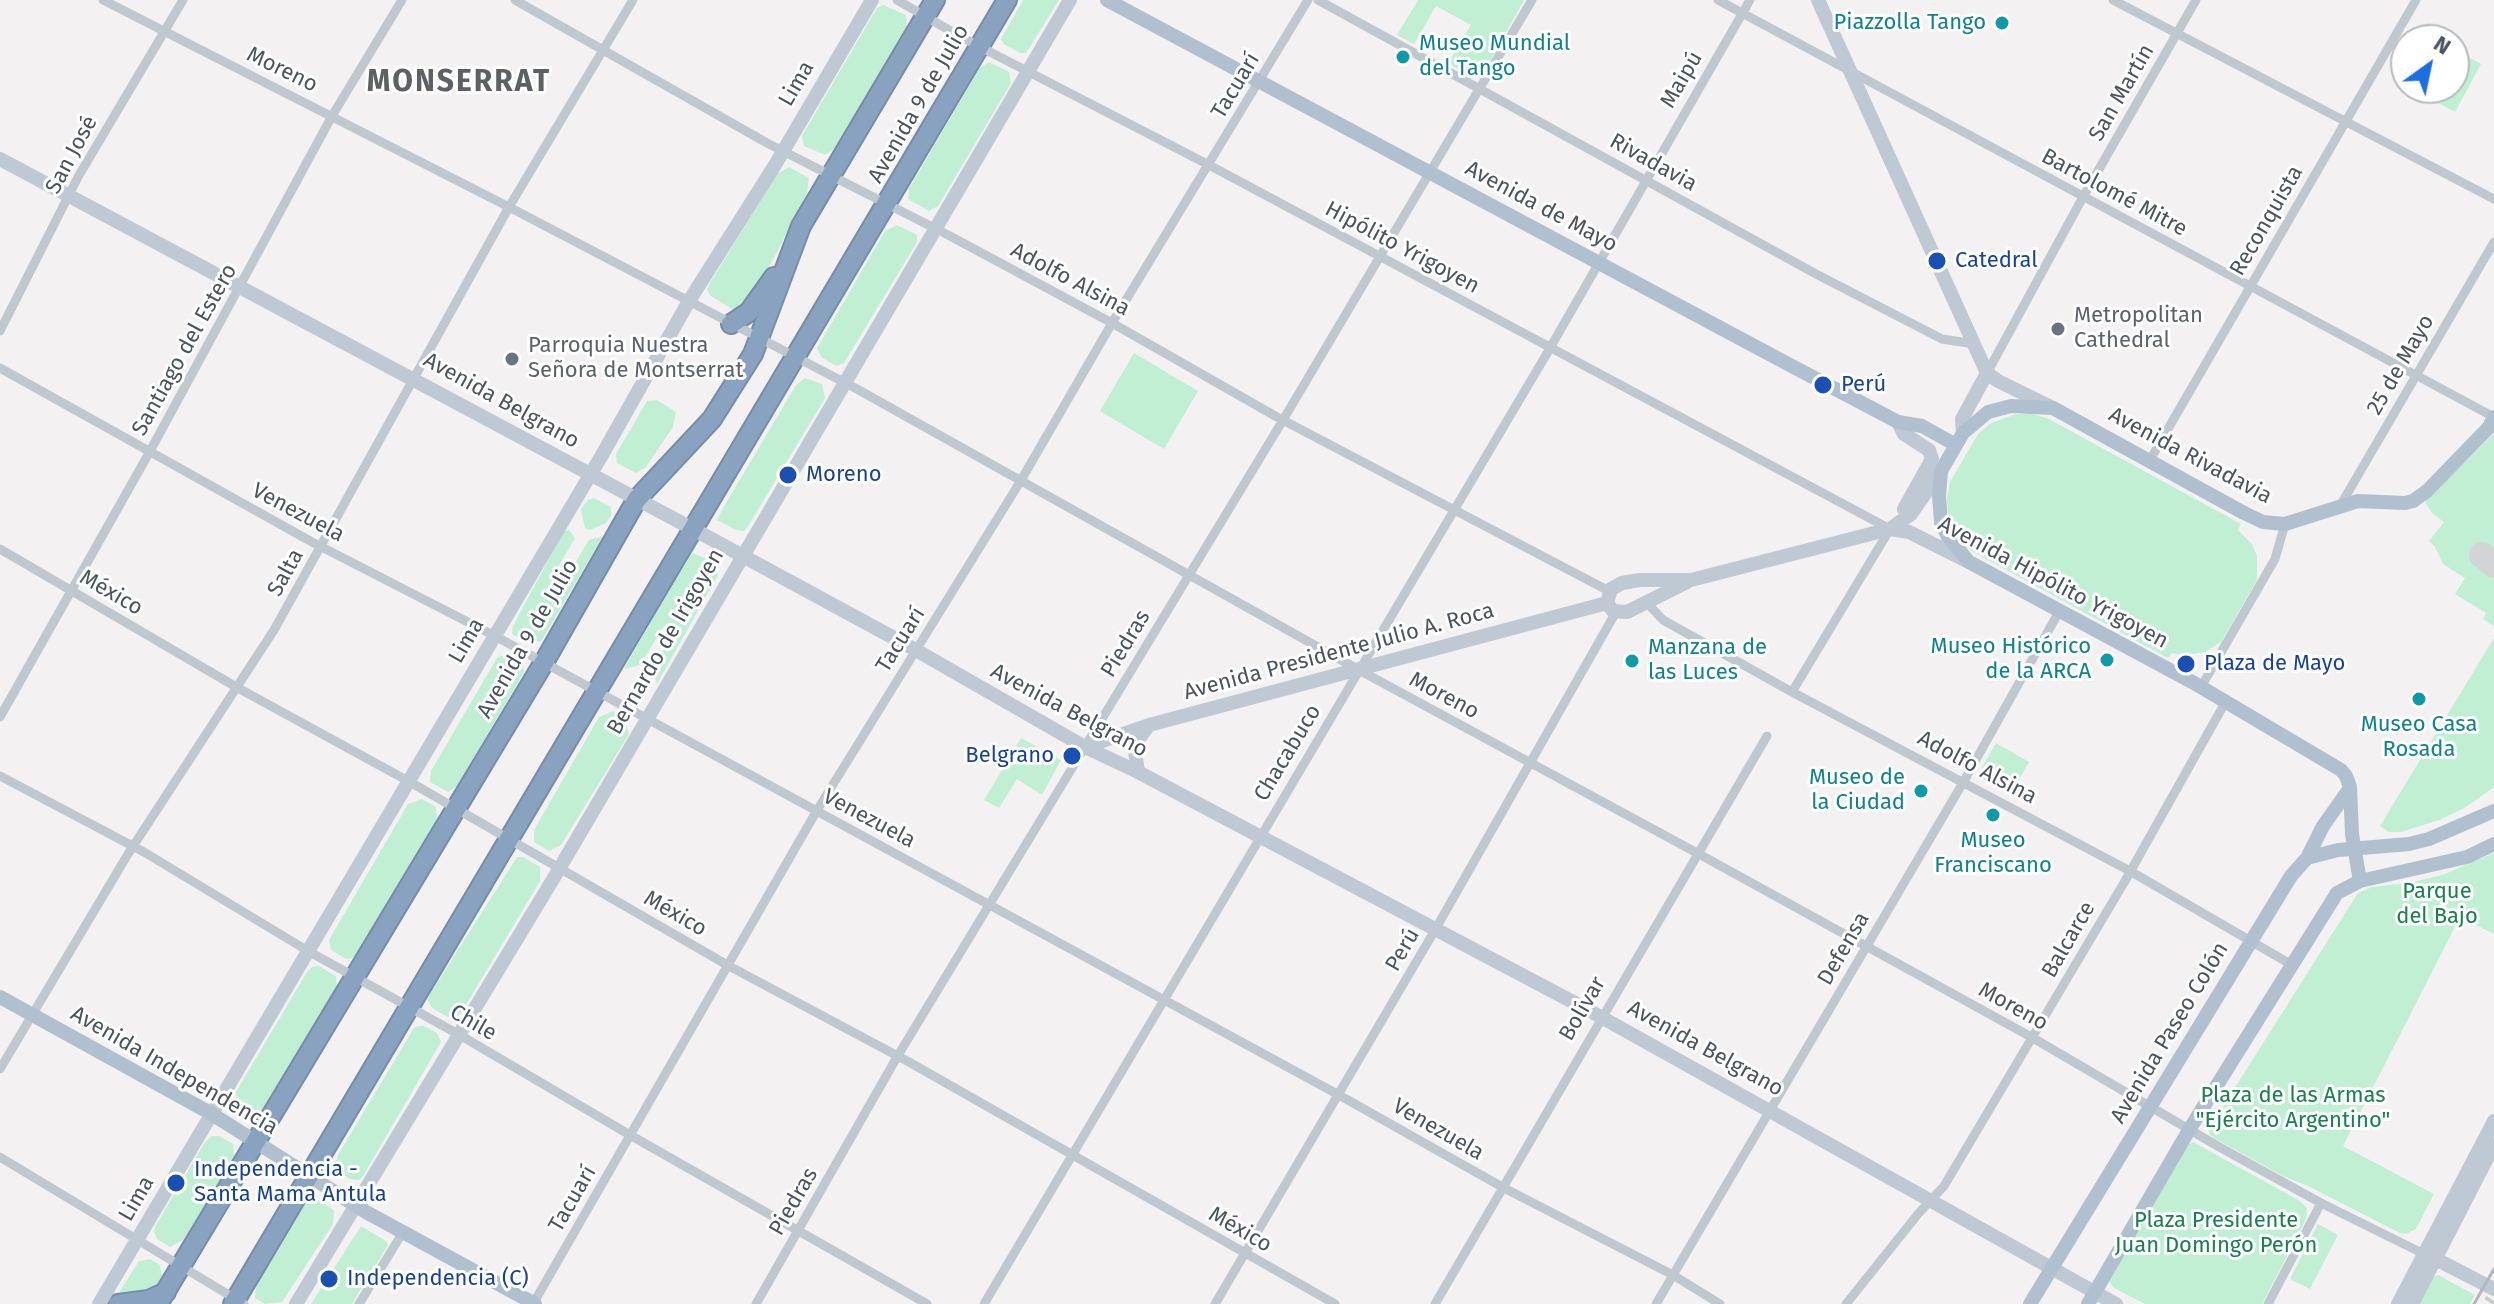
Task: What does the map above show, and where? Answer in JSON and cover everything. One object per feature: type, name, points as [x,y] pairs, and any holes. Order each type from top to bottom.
[{"type":"highway","name":"Avenida 9 de Julio","points":[[162,1298],[357,977],[637,499],[712,419],[760,340],[801,226],[935,0]]},
{"type":"highway","name":"Avenida 9 de Julio","points":[[238,1302],[309,1175],[1007,0]]},
{"type":"highway","points":[[731,324],[749,312],[787,258]]},
{"type":"highway","points":[[118,1304],[162,1298]]},
{"type":"main road","name":"Lima","points":[[99,1304],[410,782],[689,301],[784,150],[872,0]]},
{"type":"main road","name":"Bernardo de Irigoyen","points":[[296,1304],[559,868],[1070,0]]},
{"type":"main road","name":"Avenida de Mayo","points":[[1107,0],[1898,422],[1922,426],[1960,439]]},
{"type":"main road","points":[[1818,0],[1987,373],[1962,419],[1960,439]]},
{"type":"main road","name":"Avenida Belgrano","points":[[0,159],[742,555],[1085,747],[1138,772],[1603,1018],[1932,1199],[2078,1283],[2092,1298],[2116,1304]]},
{"type":"main road","name":"Avenida Rivadavia","points":[[1987,373],[2256,520],[2285,524],[2340,506],[2367,501],[2405,503],[2420,497],[2493,421]]},
{"type":"main road","points":[[1890,529],[1911,514],[1960,439],[1981,417],[2003,407],[2031,405],[2053,408]]},
{"type":"main road","points":[[1890,529],[1932,459],[1929,450],[1904,434],[1898,422]]},
{"type":"main road","points":[[1941,471],[1941,522],[1948,537],[1969,562]]},
{"type":"main road","name":"Avenida Hipólito Yrigoyen","points":[[1890,529],[1909,532],[1969,562],[2226,701],[2330,762],[2346,776],[2350,787]]},
{"type":"main road","name":"Avenida Presidente Julio A. Roca","points":[[1085,747],[1149,725],[1611,602],[1631,611],[1691,580],[1890,529]]},
{"type":"main road","points":[[1640,580],[1649,588],[1647,603]]},
{"type":"main road","name":"Avenida Presidente Julio A. Roca","points":[[1611,602],[1618,585],[1640,580],[1691,580]]},
{"type":"main road","points":[[1138,772],[1135,751],[1149,725]]},
{"type":"main road","points":[[2350,787],[2360,881]]},
{"type":"main road","name":"Avenida Paseo Colón","points":[[2030,1304],[2291,876],[2307,858],[2323,826],[2350,787]]},
{"type":"main road","points":[[2307,858],[2354,847],[2409,844],[2429,839],[2494,811]]},
{"type":"main road","points":[[2092,1298],[2189,1130],[2331,900],[2342,889],[2360,881],[2467,857],[2494,844]]},
{"type":"main road","name":"Avenida Independencia","points":[[0,997],[212,1114],[356,1206],[534,1304]]},
{"type":"main road","points":[[2412,1304],[2430,1256],[2494,1121]]},
{"type":"main road","points":[[2398,1304],[2430,1256],[2494,1145]]},
{"type":"main road","points":[[2430,1256],[2494,1289]]},
{"type":"street","name":"Moreno","points":[[103,0],[509,207],[796,358],[2033,1038],[2321,1203],[2430,1256]]},
{"type":"street","name":"San José","points":[[0,331],[69,196],[183,0]]},
{"type":"street","name":"Santiago del Estero","points":[[0,717],[241,287],[332,116],[402,0]]},
{"type":"street","name":"Adolfo Alsina","points":[[515,0],[784,150],[1112,323],[1283,420],[1454,511],[1611,602]]},
{"type":"street","name":"Salta","points":[[0,1069],[92,912],[238,688],[321,547],[509,207],[633,0]]},
{"type":"street","name":"Hipólito Yrigoyen","points":[[897,0],[980,47],[1209,165],[1890,529]]},
{"type":"street","name":"Tacuarí","points":[[534,1304],[816,812],[1020,482],[1112,323],[1308,0]]},
{"type":"street","name":"Rivadavia","points":[[1318,0],[1816,274],[1942,339],[1975,344]]},
{"type":"street","name":"Piedras","points":[[756,1304],[897,1057],[1283,420],[1532,0]]},
{"type":"street","name":"Bartolomé Mitre","points":[[1718,0],[2415,375],[2493,421]]},
{"type":"street","name":"Maipú","points":[[1646,179],[1750,0]]},
{"type":"street","points":[[2113,0],[2494,199]]},
{"type":"street","name":"San Martín","points":[[1987,373],[2196,0]]},
{"type":"street","name":"Reconquista","points":[[2150,460],[2416,0]]},
{"type":"street","name":"Chacabuco","points":[[984,1304],[1454,511],[1646,179]]},
{"type":"street","name":"25 de Mayo","points":[[2340,506],[2494,242]]},
{"type":"street","name":"Venezuela","points":[[0,368],[321,547],[495,636],[1504,1188],[1673,1275],[1720,1304]]},
{"type":"street","points":[[2201,687],[2275,559],[2285,524]]},
{"type":"street","points":[[1792,692],[1890,529]]},
{"type":"street","name":"México","points":[[0,549],[238,688],[410,782],[729,966],[1073,1155],[1335,1304]]},
{"type":"street","name":"Perú","points":[[1215,1304],[1532,763],[1611,602]]},
{"type":"street","name":"Adolfo Alsina","points":[[1647,603],[1663,620],[2130,871],[2292,965]]},
{"type":"street","name":"Defensa","points":[[1656,1304],[1964,781],[2060,610]]},
{"type":"street","name":"Balcarce","points":[[1846,1304],[1944,1186],[2033,1038],[2226,701]]},
{"type":"street","name":"Bolívar","points":[[1435,1304],[1767,736]]},
{"type":"street","name":"Chile","points":[[0,776],[135,846],[308,951],[927,1304]]},
{"type":"street","points":[[0,1157],[238,1302]]},
{"type":"street","points":[[2268,1304],[2321,1203]]},
{"type":"street","points":[[359,1304],[403,1232]]},
{"type":"green space","points":[[1023,0],[1059,0],[1026,53],[1020,53],[1001,39]]},
{"type":"green space","points":[[1418,0],[1524,0],[1482,75],[1473,77],[1448,63],[1471,25],[1436,6],[1414,44],[1397,35]]},
{"type":"green space","points":[[883,5],[906,15],[907,28],[901,39],[833,150],[825,155],[804,146],[802,136],[877,8]]},
{"type":"green space","points":[[2470,58],[2481,64],[2470,84]]},
{"type":"green space","points":[[989,62],[1009,72],[1011,83],[938,206],[929,211],[908,199],[909,189],[979,69]]},
{"type":"green space","points":[[2441,104],[2459,104],[2455,112]]},
{"type":"green space","points":[[789,167],[809,178],[807,193],[754,297],[747,307],[735,311],[707,290],[777,174]]},
{"type":"green space","points":[[897,225],[917,235],[917,242],[844,363],[836,366],[821,357],[817,348],[885,231]]},
{"type":"green space","points":[[1134,353],[1198,391],[1164,449],[1100,411]]},
{"type":"green space","points":[[805,378],[822,384],[825,398],[747,528],[744,531],[736,530],[717,520],[796,385]]},
{"type":"green space","points":[[657,400],[676,412],[673,427],[646,467],[636,473],[617,463],[616,454],[647,401]]},
{"type":"green space","name":"Plaza de Mayo","points":[[2016,414],[2033,414],[2049,419],[2241,524],[2238,530],[2252,544],[2257,556],[2257,580],[2221,642],[2205,652],[2172,653],[2168,658],[1966,548],[1955,533],[1948,514],[1950,482],[1978,434],[1991,423]]},
{"type":"green space","points":[[2494,433],[2494,626],[2483,619],[2486,613],[2455,594],[2465,578],[2443,564],[2429,541],[2444,522],[2432,513],[2425,502]]},
{"type":"green space","points":[[594,498],[611,507],[611,516],[606,523],[590,530],[585,528],[581,509]]},
{"type":"green space","points":[[569,530],[575,538],[557,569],[568,575],[589,540],[603,536],[542,640],[531,645],[512,634],[513,626],[564,531]]},
{"type":"green space","points":[[693,553],[717,564],[718,575],[657,684],[655,663],[675,632],[664,626],[640,665],[624,669]]},
{"type":"green space","points":[[2494,638],[2494,787],[2442,819],[2401,832],[2389,832],[2380,826]]},
{"type":"green space","points":[[509,653],[522,660],[524,672],[457,786],[448,792],[430,782],[431,771],[497,658]]},
{"type":"green space","points":[[613,711],[625,718],[629,734],[561,845],[549,851],[534,842],[534,830],[599,717]]},
{"type":"green space","points":[[1021,738],[1061,760],[1042,795],[1017,779],[999,808],[984,800]]},
{"type":"green space","points":[[1996,743],[2029,762],[2011,794],[1977,776]]},
{"type":"green space","points":[[422,799],[436,807],[437,821],[357,952],[353,958],[346,959],[331,950],[329,940],[408,804]]},
{"type":"green space","name":"Plaza de las Armas \"Ejército Argentino\"","points":[[2494,853],[2494,934],[2460,917],[2343,1146],[2434,1194],[2416,1229],[2406,1234],[2400,1233],[2283,1176],[2209,1133],[2358,893],[2372,887],[2409,883],[2445,874]]},
{"type":"green space","points":[[517,857],[540,867],[540,881],[461,1013],[454,1019],[448,1017],[432,1008],[428,1000],[430,994]]},
{"type":"green space","points":[[319,966],[336,976],[337,988],[266,1111],[254,1116],[238,1105],[236,1092],[307,972]]},
{"type":"green space","points":[[418,1026],[437,1033],[441,1042],[363,1176],[359,1180],[350,1179],[339,1171],[336,1162],[338,1155]]},
{"type":"green space","points":[[212,1136],[219,1136],[233,1144],[234,1157],[184,1239],[170,1247],[157,1239],[154,1232],[156,1225],[205,1142]]},
{"type":"green space","name":"Plaza Presidente Juan Domingo Perón","points":[[2193,1142],[2300,1201],[2307,1208],[2306,1219],[2262,1304],[2145,1304],[2114,1288],[2109,1281],[2188,1145]]},
{"type":"green space","points":[[317,1199],[334,1210],[333,1224],[282,1302],[265,1304],[255,1298],[256,1285],[305,1205]]},
{"type":"green space","points":[[2318,1224],[2338,1235],[2310,1289],[2290,1279]]},
{"type":"green space","points":[[361,1226],[388,1245],[352,1304],[311,1304]]},
{"type":"green space","points":[[150,1259],[160,1265],[162,1276],[150,1296],[115,1299],[139,1261]]},
{"type":"green space","points":[[2438,1275],[2475,1295],[2470,1304],[2417,1304],[2433,1277]]},
{"type":"taxiway","points":[[2482,555],[2494,565]]},
{"type":"railway","points":[[2474,1304],[2494,1269]]},
{"type":"place","name":"Piazzolla Tango","points":[[2002,23]]},
{"type":"place","name":"Museo Mundial del Tango","points":[[1403,57]]},
{"type":"place","name":"Catedral","points":[[1937,261]]},
{"type":"place","name":"Metropolitan Cathedral","points":[[2058,329]]},
{"type":"place","name":"Parroquia Nuestra Señora de Montserrat","points":[[512,359]]},
{"type":"place","name":"Perú","points":[[1823,385]]},
{"type":"place","name":"Moreno","points":[[788,475]]},
{"type":"place","name":"Museo Histórico de la ARCA","points":[[2107,660]]},
{"type":"place","name":"Manzana de las Luces","points":[[1632,661]]},
{"type":"place","name":"Plaza de Mayo","points":[[2186,664]]},
{"type":"place","name":"Museo Casa Rosada","points":[[2419,699]]},
{"type":"place","name":"Belgrano","points":[[1072,756]]},
{"type":"place","name":"Museo de la Ciudad","points":[[1921,791]]},
{"type":"place","name":"Museo Franciscano","points":[[1993,815]]},
{"type":"place","name":"Independencia - Santa Mama Antula","points":[[176,1183]]},
{"type":"place","name":"Independencia (C)","points":[[329,1279]]},
{"type":"district","name":"MONSERRAT","points":[[459,83]]},
{"type":"park label","name":"Parque del Bajo","points":[[2437,904]]}]
